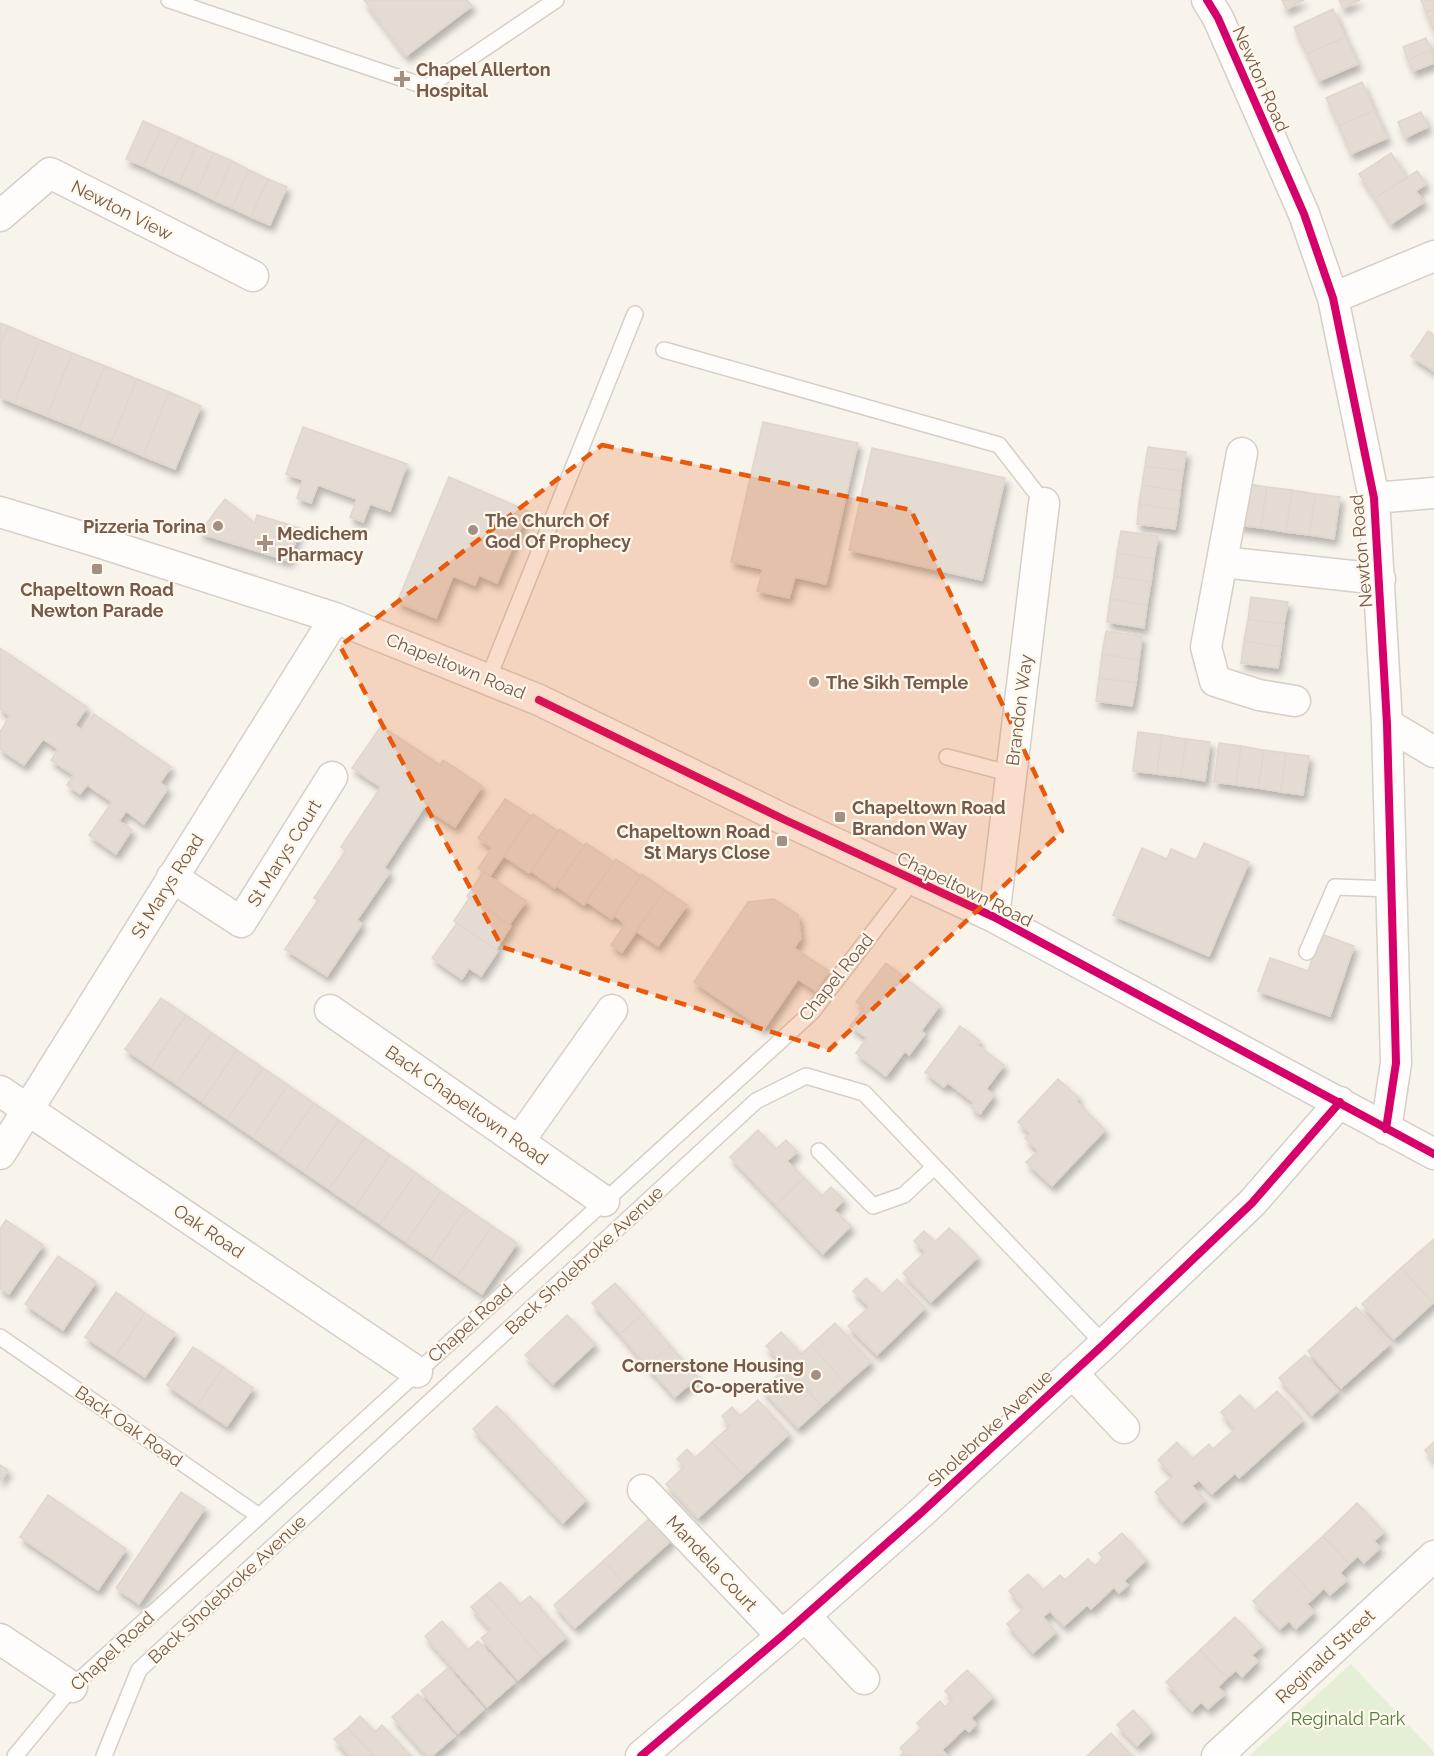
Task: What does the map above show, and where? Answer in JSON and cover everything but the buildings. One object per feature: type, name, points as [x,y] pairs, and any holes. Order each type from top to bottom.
[{"type":"street","name":"Newton Road","points":[[1207,0],[1218,18],[1304,214],[1333,298],[1374,498],[1386,724],[1396,1063],[1386,1129]]},
{"type":"street","name":"Newton View","points":[[0,216],[50,173],[253,276]]},
{"type":"street","points":[[1333,298],[1434,256]]},
{"type":"street","points":[[1242,453],[1206,647],[1215,681],[1259,695],[1295,700]]},
{"type":"street","points":[[1374,498],[1434,493]]},
{"type":"street","name":"Brandon Way","points":[[994,917],[1044,502]]},
{"type":"street","name":"Chapeltown Road","points":[[0,512],[335,618],[540,700],[994,917],[1434,1154]]},
{"type":"street","points":[[1222,562],[1380,579]]},
{"type":"street","name":"St Marys Road","points":[[0,1154],[335,618]]},
{"type":"street","points":[[1386,724],[1434,752]]},
{"type":"street","name":"St Marys Court","points":[[172,877],[241,922],[332,777]]},
{"type":"street","name":"Back Chapeltown Road","points":[[330,1010],[604,1201]]},
{"type":"street","points":[[519,1142],[612,1010]]},
{"type":"street","name":"Oak Road","points":[[0,1091],[417,1372]]},
{"type":"street","name":"Sholebroke Avenue","points":[[640,1756],[805,1616],[922,1512],[1104,1344],[1252,1203],[1340,1102]]},
{"type":"street","points":[[1072,1373],[1124,1428]]},
{"type":"street","name":"Mandela Court","points":[[643,1490],[782,1636]]},
{"type":"street","name":"Reginald Street","points":[[1217,1756],[1434,1556]]},
{"type":"street","points":[[805,1616],[864,1679]]},
{"type":"street","points":[[0,1639],[72,1687]]},
{"type":"lane","points":[[169,0],[427,87],[556,0]]},
{"type":"lane","points":[[488,679],[635,314]]},
{"type":"lane","points":[[664,350],[999,446],[1044,502]]},
{"type":"lane","points":[[947,757],[1011,774]]},
{"type":"lane","name":"Chapel Road","points":[[15,1756],[72,1687],[812,1012],[913,880]]},
{"type":"lane","points":[[1307,952],[1335,887],[1391,889]]},
{"type":"lane","name":"Back Sholebroke Avenue","points":[[104,1756],[140,1670],[756,1101],[806,1076],[864,1093],[1104,1344]]},
{"type":"lane","points":[[819,1151],[873,1206],[904,1195],[934,1167]]},
{"type":"lane","name":"Back Oak Road","points":[[0,1336],[259,1516]]},
{"type":"highlighted area","points":[[602,445],[911,510],[1062,831],[829,1050],[502,947],[340,646]]},
{"type":"green space","name":"Reginald Park","points":[[1351,1664],[1434,1752],[1434,1756],[1249,1756]]},
{"type":"cycle path","points":[[1207,0],[1218,18],[1304,214],[1333,298],[1374,498],[1387,724],[1396,1063],[1386,1129]]},
{"type":"cycle path","points":[[539,700],[783,819],[994,917],[1434,1154]]},
{"type":"cycle path","points":[[641,1756],[782,1636],[922,1512],[1104,1344],[1252,1203],[1340,1102]]},
{"type":"place","name":"Chapel Allerton Hospital","points":[[402,79]]},
{"type":"place","name":"Pizzeria Torina","points":[[218,526]]},
{"type":"place","name":"The Church Of God Of Prophecy","points":[[473,530]]},
{"type":"place","name":"Medichem Pharmacy","points":[[265,543]]},
{"type":"place","name":"Chapeltown Road Newton Parade","points":[[97,569]]},
{"type":"place","name":"The Sikh Temple","points":[[814,682]]},
{"type":"place","name":"Chapeltown Road Brandon Way","points":[[840,817]]},
{"type":"place","name":"Chapeltown Road St Marys Close","points":[[782,841]]},
{"type":"place","name":"Cornerstone Housing Co-operative","points":[[816,1375]]}]
